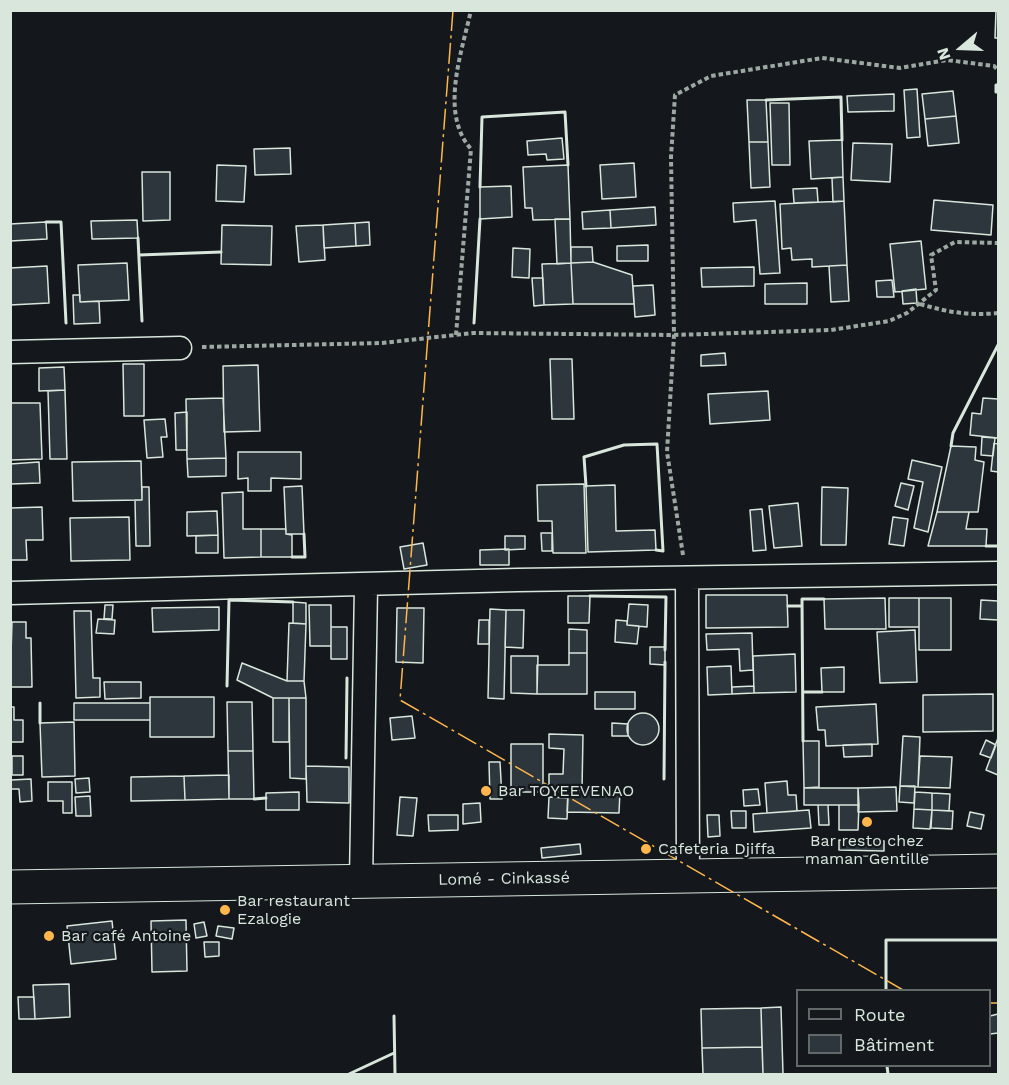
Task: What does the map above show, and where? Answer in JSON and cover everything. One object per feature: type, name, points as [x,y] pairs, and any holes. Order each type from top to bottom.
[{"type":"highway","name":"Lomé - Cinkassé","points":[[10,886],[999,871]]},
{"type":"street","points":[[10,352],[180,348]]},
{"type":"street","points":[[10,593],[999,573]]},
{"type":"street","points":[[687,578],[688,876]]},
{"type":"street","points":[[362,881],[366,586]]},
{"type":"path","points":[[456,335],[471,150],[462,140],[456,123],[455,92],[471,10]]},
{"type":"path","points":[[687,578],[667,452],[674,335],[670,228],[675,95],[711,76],[822,58],[900,68],[947,60],[994,66],[999,70]]},
{"type":"path","points":[[180,348],[382,343],[456,335],[592,333],[674,335],[831,330],[889,321],[907,313],[936,290],[931,255],[955,242],[999,243]]},
{"type":"path","points":[[919,304],[948,313],[978,315],[999,313]]},
{"type":"building","points":[[996,10],[998,10],[998,38],[995,38]]},
{"type":"building","points":[[917,89],[920,137],[907,138],[904,90]]},
{"type":"building","points":[[953,91],[956,116],[925,119],[922,94]]},
{"type":"building","points":[[894,94],[894,111],[848,112],[847,96]]},
{"type":"building","points":[[747,100],[766,100],[768,142],[749,142]]},
{"type":"building","points":[[770,103],[789,103],[790,165],[772,165]]},
{"type":"building","points":[[956,116],[959,143],[928,146],[925,119]]},
{"type":"building","points":[[562,138],[564,159],[547,160],[546,154],[528,155],[527,141]]},
{"type":"building","points":[[842,140],[843,177],[811,179],[809,141]]},
{"type":"building","points":[[749,142],[768,142],[770,187],[751,188]]},
{"type":"building","points":[[853,143],[892,144],[890,182],[851,180]]},
{"type":"building","points":[[290,148],[291,174],[255,175],[254,149]]},
{"type":"building","points":[[634,163],[636,197],[602,199],[600,165]]},
{"type":"building","points":[[217,165],[246,166],[244,202],[216,201]]},
{"type":"building","points":[[568,165],[570,219],[533,220],[532,208],[525,208],[523,167]]},
{"type":"building","points":[[142,172],[170,172],[170,220],[143,221]]},
{"type":"building","points":[[843,177],[844,201],[833,202],[832,178]]},
{"type":"building","points":[[511,186],[512,217],[480,219],[480,187]]},
{"type":"building","points":[[817,188],[818,202],[794,203],[793,189]]},
{"type":"building","points":[[934,200],[993,205],[991,235],[931,230]]},
{"type":"building","points":[[775,201],[780,273],[760,274],[756,220],[734,222],[733,203]]},
{"type":"building","points":[[844,201],[847,265],[812,267],[812,259],[792,260],[791,248],[782,249],[780,204]]},
{"type":"building","points":[[655,207],[656,225],[611,228],[610,210]]},
{"type":"building","points":[[610,210],[611,228],[583,229],[582,212]]},
{"type":"building","points":[[555,219],[570,219],[571,263],[557,264]]},
{"type":"building","points":[[137,220],[138,238],[92,239],[91,221]]},
{"type":"building","points":[[46,222],[47,239],[10,241],[10,224]]},
{"type":"building","points":[[369,222],[370,245],[356,246],[355,223]]},
{"type":"building","points":[[355,223],[356,246],[324,248],[323,225]]},
{"type":"building","points":[[222,225],[272,226],[271,265],[221,264]]},
{"type":"building","points":[[323,225],[325,260],[299,262],[296,226]]},
{"type":"building","points":[[921,241],[926,289],[895,292],[890,244]]},
{"type":"building","points":[[648,245],[648,261],[617,261],[617,246]]},
{"type":"building","points":[[571,247],[592,247],[593,262],[571,263]]},
{"type":"building","points":[[513,248],[530,249],[529,278],[512,277]]},
{"type":"building","points":[[593,262],[632,275],[634,304],[573,304],[571,263]]},
{"type":"building","points":[[127,263],[129,300],[80,302],[78,265]]},
{"type":"building","points":[[571,263],[573,304],[544,305],[542,264]]},
{"type":"building","points":[[847,265],[849,301],[831,302],[829,266]]},
{"type":"building","points":[[47,266],[49,303],[10,305],[10,268]]},
{"type":"building","points":[[754,267],[754,286],[702,287],[701,268]]},
{"type":"building","points":[[532,278],[543,278],[544,305],[534,306]]},
{"type":"building","points":[[892,280],[894,297],[877,297],[876,281]]},
{"type":"building","points":[[807,283],[807,304],[765,304],[765,284]]},
{"type":"building","points":[[653,285],[655,315],[635,317],[633,286]]},
{"type":"building","points":[[916,289],[917,303],[903,304],[902,291]]},
{"type":"building","points":[[73,295],[80,295],[80,302],[99,301],[100,323],[74,324]]},
{"type":"building","points":[[725,353],[726,365],[701,366],[701,355]]},
{"type":"building","points":[[550,359],[572,359],[574,419],[552,419]]},
{"type":"building","points":[[123,364],[144,364],[144,416],[124,416]]},
{"type":"building","points":[[258,365],[260,431],[224,432],[223,366]]},
{"type":"building","points":[[64,367],[65,390],[39,391],[39,368]]},
{"type":"building","points":[[65,390],[67,459],[50,459],[48,391]]},
{"type":"building","points":[[768,391],[770,420],[710,424],[708,394]]},
{"type":"building","points":[[223,398],[226,458],[187,459],[186,399]]},
{"type":"building","points":[[983,398],[998,399],[998,438],[970,435],[972,413],[981,414]]},
{"type":"building","points":[[10,403],[40,403],[42,459],[10,460]]},
{"type":"building","points":[[187,412],[187,450],[176,450],[175,413]]},
{"type":"building","points":[[165,419],[167,437],[161,437],[163,457],[147,458],[144,420]]},
{"type":"building","points":[[982,437],[995,438],[993,456],[981,455]]},
{"type":"building","points":[[994,443],[998,444],[998,472],[991,471]]},
{"type":"building","points":[[951,446],[976,447],[975,460],[984,462],[978,512],[937,512]]},
{"type":"building","points":[[238,452],[301,452],[301,479],[271,478],[271,491],[248,491],[248,478],[238,479]]},
{"type":"building","points":[[226,458],[226,476],[188,477],[187,459]]},
{"type":"building","points":[[912,460],[942,467],[928,532],[914,528],[923,482],[908,479]]},
{"type":"building","points":[[141,461],[142,500],[73,501],[72,462]]},
{"type":"building","points":[[39,462],[40,483],[10,484],[10,464]]},
{"type":"building","points":[[901,483],[914,486],[908,510],[895,506]]},
{"type":"building","points":[[584,484],[586,553],[553,553],[552,521],[538,521],[537,485]]},
{"type":"building","points":[[615,485],[616,531],[655,530],[656,550],[588,552],[586,486]]},
{"type":"building","points":[[302,486],[304,534],[286,534],[284,487]]},
{"type":"building","points":[[142,487],[149,487],[150,546],[136,546],[135,500],[142,500]]},
{"type":"building","points":[[822,487],[848,488],[846,545],[821,545]]},
{"type":"building","points":[[243,492],[243,529],[261,529],[261,557],[224,558],[222,493]]},
{"type":"building","points":[[798,503],[802,546],[774,548],[769,506]]},
{"type":"building","points":[[42,507],[43,540],[26,540],[27,560],[10,560],[10,508]]},
{"type":"building","points":[[762,509],[766,550],[753,551],[750,510]]},
{"type":"building","points":[[217,511],[218,535],[187,536],[187,512]]},
{"type":"building","points":[[937,512],[969,512],[966,529],[987,529],[986,546],[928,546]]},
{"type":"building","points":[[129,517],[130,560],[71,561],[70,518]]},
{"type":"building","points":[[893,517],[908,519],[904,546],[889,544]]},
{"type":"building","points":[[261,529],[286,529],[286,534],[292,535],[292,557],[261,557]]},
{"type":"building","points":[[541,533],[552,533],[552,551],[542,551]]},
{"type":"building","points":[[218,535],[218,553],[196,553],[196,536]]},
{"type":"building","points":[[505,536],[525,536],[525,549],[505,550]]},
{"type":"building","points":[[423,543],[427,565],[404,569],[400,547]]},
{"type":"building","points":[[509,549],[509,565],[480,565],[480,550]]},
{"type":"building","points":[[706,595],[787,595],[788,627],[706,628]]},
{"type":"building","points":[[568,596],[590,596],[589,623],[568,623]]},
{"type":"building","points":[[885,598],[886,629],[825,629],[824,599]]},
{"type":"building","points":[[889,598],[919,598],[919,627],[889,627]]},
{"type":"building","points":[[919,598],[951,598],[951,650],[919,650]]},
{"type":"building","points":[[981,600],[998,601],[998,620],[980,619]]},
{"type":"building","points":[[293,602],[306,603],[306,624],[293,623]]},
{"type":"building","points":[[629,604],[648,605],[647,627],[627,625]]},
{"type":"building","points":[[105,605],[113,605],[112,619],[104,619]]},
{"type":"building","points":[[309,605],[331,605],[331,646],[310,646]]},
{"type":"building","points":[[219,607],[219,630],[153,632],[152,608]]},
{"type":"building","points":[[397,608],[424,608],[423,663],[396,662]]},
{"type":"building","points":[[490,609],[506,610],[504,699],[488,698]]},
{"type":"building","points":[[506,610],[524,610],[523,648],[505,647]]},
{"type":"building","points":[[74,611],[91,611],[93,678],[100,678],[100,697],[76,698]]},
{"type":"building","points":[[98,619],[115,620],[114,634],[96,633]]},
{"type":"building","points":[[479,620],[489,620],[489,644],[478,644]]},
{"type":"building","points":[[616,620],[627,621],[627,625],[639,626],[637,644],[615,642]]},
{"type":"building","points":[[12,622],[26,622],[26,638],[31,638],[32,687],[10,687]]},
{"type":"building","points":[[289,623],[306,624],[304,681],[287,681]]},
{"type":"building","points":[[331,627],[347,627],[347,659],[331,659]]},
{"type":"building","points":[[569,629],[587,630],[587,653],[569,653]]},
{"type":"building","points":[[915,630],[917,682],[880,683],[877,632]]},
{"type":"building","points":[[752,633],[753,670],[740,671],[739,649],[707,650],[706,634]]},
{"type":"building","points":[[650,647],[665,647],[665,665],[650,664]]},
{"type":"building","points":[[569,653],[587,653],[587,694],[537,694],[537,665],[569,665]]},
{"type":"building","points":[[795,654],[796,692],[754,693],[753,656]]},
{"type":"building","points":[[511,656],[538,656],[537,694],[511,693]]},
{"type":"building","points":[[242,663],[287,681],[304,681],[306,698],[273,698],[237,680]]},
{"type":"building","points":[[731,666],[732,694],[708,695],[707,667]]},
{"type":"building","points":[[844,667],[844,692],[822,692],[821,668]]},
{"type":"building","points":[[104,682],[141,682],[141,698],[105,699]]},
{"type":"building","points":[[754,686],[754,693],[732,694],[732,687]]},
{"type":"building","points":[[595,692],[635,692],[635,709],[595,709]]},
{"type":"building","points":[[993,694],[993,731],[923,732],[923,695]]},
{"type":"building","points":[[150,697],[214,697],[214,737],[150,737]]},
{"type":"building","points":[[273,698],[289,698],[289,742],[273,742]]},
{"type":"building","points":[[289,698],[306,698],[306,779],[290,778]]},
{"type":"building","points":[[227,702],[252,702],[253,751],[228,751]]},
{"type":"building","points":[[74,703],[150,703],[150,720],[74,720]]},
{"type":"building","points":[[876,704],[878,744],[826,746],[825,730],[818,730],[816,707]]},
{"type":"building","points":[[10,707],[14,707],[14,720],[23,720],[23,742],[10,742]]},
{"type":"building","points":[[643,713],[654,718],[659,729],[654,740],[643,745],[632,740],[627,729],[632,718]]},
{"type":"building","points":[[412,716],[415,738],[392,740],[390,718]]},
{"type":"building","points":[[74,722],[75,776],[42,777],[40,723]]},
{"type":"building","points":[[612,723],[628,724],[628,736],[612,736]]},
{"type":"building","points":[[549,734],[583,735],[582,790],[549,789],[549,774],[563,774],[564,749],[549,748]]},
{"type":"building","points":[[903,736],[920,737],[918,787],[900,786]]},
{"type":"building","points":[[998,738],[998,775],[986,770]]},
{"type":"building","points":[[986,740],[996,745],[991,758],[980,754]]},
{"type":"building","points":[[803,741],[819,741],[819,787],[804,788]]},
{"type":"building","points":[[511,744],[543,744],[543,792],[511,792]]},
{"type":"building","points":[[872,744],[872,756],[844,757],[843,745]]},
{"type":"building","points":[[228,751],[253,751],[254,799],[229,799]]},
{"type":"building","points":[[12,756],[23,756],[23,775],[12,775]]},
{"type":"building","points":[[920,756],[952,757],[950,788],[918,787]]},
{"type":"building","points":[[489,762],[500,762],[502,799],[490,799]]},
{"type":"building","points":[[306,766],[349,767],[349,803],[307,802]]},
{"type":"building","points":[[229,775],[229,799],[185,800],[184,776]]},
{"type":"building","points":[[184,776],[185,800],[131,801],[131,777]]},
{"type":"building","points":[[89,778],[90,792],[76,793],[75,779]]},
{"type":"building","points":[[31,779],[32,801],[20,802],[19,789],[11,789],[11,780]]},
{"type":"building","points":[[787,781],[788,795],[796,795],[797,811],[767,813],[765,783]]},
{"type":"building","points":[[48,782],[72,782],[72,813],[63,813],[63,801],[48,801]]},
{"type":"building","points":[[900,786],[915,786],[914,803],[899,802]]},
{"type":"building","points":[[896,787],[897,811],[858,812],[858,788]]},
{"type":"building","points":[[804,788],[858,788],[859,805],[804,805]]},
{"type":"building","points":[[758,789],[760,805],[744,806],[743,790]]},
{"type":"building","points":[[568,790],[620,791],[619,813],[567,812]]},
{"type":"building","points":[[299,792],[299,810],[266,810],[266,793]]},
{"type":"building","points":[[915,792],[932,793],[932,810],[914,809]]},
{"type":"building","points":[[932,793],[950,794],[949,811],[932,810]]},
{"type":"building","points":[[90,796],[91,816],[76,816],[75,797]]},
{"type":"building","points":[[400,797],[417,798],[413,836],[397,835]]},
{"type":"building","points":[[549,797],[568,798],[567,819],[548,818]]},
{"type":"building","points":[[480,803],[481,822],[463,824],[463,804]]},
{"type":"building","points":[[818,805],[828,805],[829,825],[819,825]]},
{"type":"building","points":[[839,805],[859,805],[858,830],[839,830]]},
{"type":"building","points":[[914,809],[932,810],[930,829],[913,828]]},
{"type":"building","points":[[809,810],[811,828],[754,832],[753,814]]},
{"type":"building","points":[[932,810],[953,811],[952,829],[931,828]]},
{"type":"building","points":[[731,811],[746,811],[746,828],[732,828]]},
{"type":"building","points":[[970,812],[984,815],[981,829],[967,826]]},
{"type":"building","points":[[428,815],[458,815],[458,830],[429,831]]},
{"type":"building","points":[[707,815],[719,815],[720,836],[708,837]]},
{"type":"building","points":[[839,840],[884,841],[884,851],[839,850]]},
{"type":"building","points":[[580,844],[581,854],[542,858],[541,848]]},
{"type":"building","points":[[186,920],[187,971],[152,972],[151,921]]},
{"type":"building","points":[[112,921],[116,959],[71,964],[67,926]]},
{"type":"building","points":[[204,922],[207,936],[196,938],[194,924]]},
{"type":"building","points":[[218,926],[234,928],[232,939],[216,936]]},
{"type":"building","points":[[204,942],[219,942],[219,956],[205,957]]},
{"type":"building","points":[[69,984],[70,1017],[35,1019],[33,985]]},
{"type":"building","points":[[18,997],[34,997],[35,1019],[19,1019]]},
{"type":"building","points":[[781,1007],[783,1074],[763,1074],[761,1008]]},
{"type":"building","points":[[761,1008],[762,1047],[702,1048],[701,1009]]},
{"type":"building","points":[[998,1014],[998,1033],[991,1034],[991,1016]]},
{"type":"building","points":[[762,1047],[763,1074],[703,1074],[702,1048]]},
{"type":"wall","points":[[996,92],[996,85],[998,85]]},
{"type":"wall","points":[[766,100],[841,97],[842,140]]},
{"type":"wall","points":[[480,187],[482,117],[565,112],[568,165]]},
{"type":"wall","points":[[474,323],[480,219]]},
{"type":"wall","points":[[46,222],[61,222],[66,323]]},
{"type":"wall","points":[[138,238],[142,321]]},
{"type":"wall","points":[[139,255],[221,252]]},
{"type":"wall","points":[[951,446],[953,433],[998,345]]},
{"type":"wall","points":[[586,486],[584,457],[624,445],[657,444],[663,551],[656,550]]},
{"type":"wall","points":[[292,557],[305,557],[304,534]]},
{"type":"wall","points":[[986,546],[998,546]]},
{"type":"wall","points":[[590,596],[666,597],[665,650]]},
{"type":"wall","points":[[803,741],[802,599],[824,599]]},
{"type":"wall","points":[[227,686],[229,600],[293,602]]},
{"type":"wall","points":[[788,606],[802,606]]},
{"type":"wall","points":[[664,779],[665,662]]},
{"type":"wall","points":[[346,758],[347,678]]},
{"type":"wall","points":[[803,692],[822,692]]},
{"type":"wall","points":[[40,703],[40,723]]},
{"type":"wall","points":[[254,799],[266,798]]},
{"type":"wall","points":[[886,989],[886,940],[998,940]]},
{"type":"wall","points":[[394,1016],[395,1074]]},
{"type":"wall","points":[[349,1074],[394,1053]]},
{"type":"wall","points":[[887,1067],[888,1074]]},
{"type":"power","points":[[453,10],[400,700],[901,989]]},
{"type":"power","points":[[991,1003],[998,1003]]},
{"type":"place","name":"Bar TOYEEVENAO","points":[[486,791]]},
{"type":"place","name":"Bar resto chez maman Gentille","points":[[867,822]]},
{"type":"place","name":"Cafeteria Djiffa","points":[[646,849]]},
{"type":"place","name":"Bar restaurant Ezalogie","points":[[225,910]]},
{"type":"place","name":"Bar café Antoine","points":[[49,936]]}]
